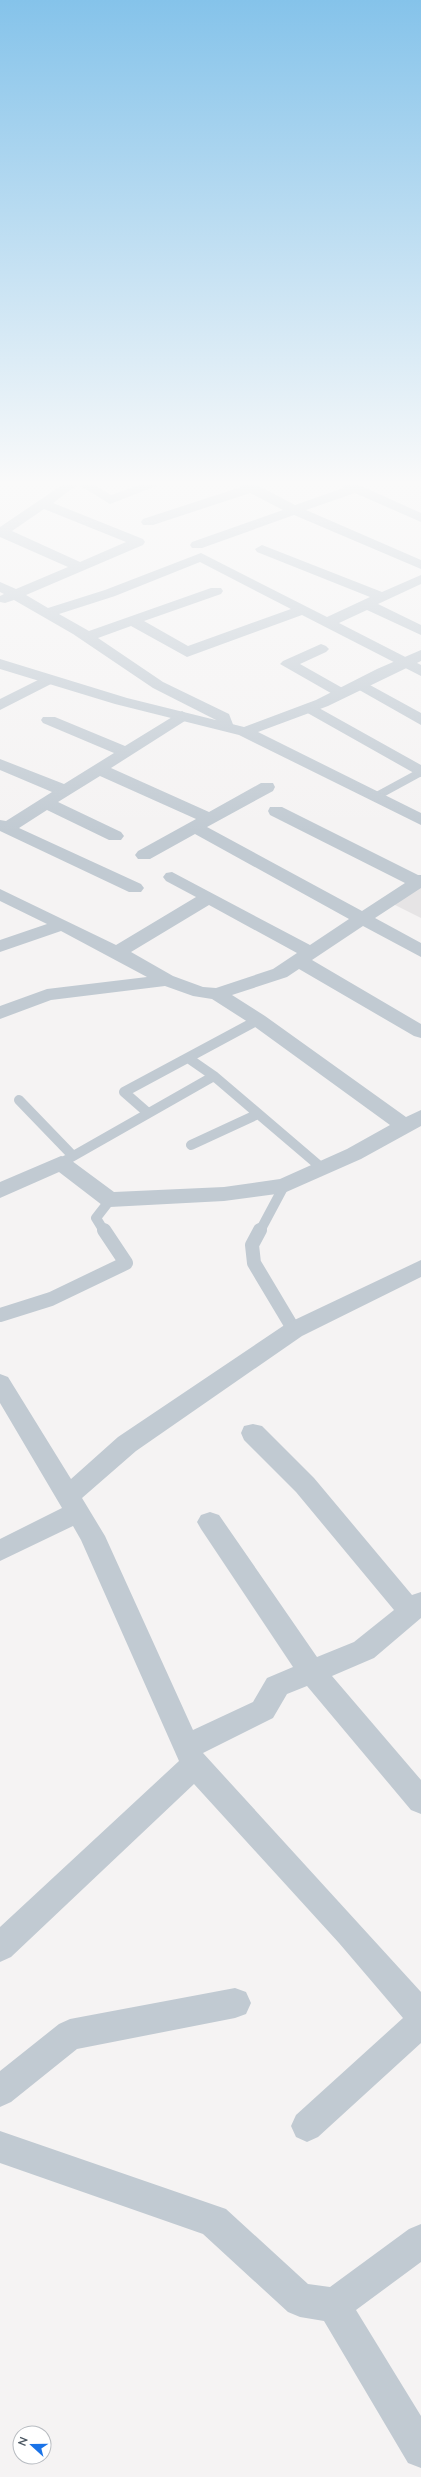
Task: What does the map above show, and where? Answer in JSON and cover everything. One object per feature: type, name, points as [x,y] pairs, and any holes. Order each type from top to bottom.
[{"type":"street","points":[[25,601],[87,637],[158,685],[223,718],[226,727]]},
{"type":"street","points":[[46,613],[86,601]]},
{"type":"street","points":[[87,637],[189,601]]},
{"type":"street","points":[[285,601],[421,671]]},
{"type":"street","points":[[328,622],[375,601]]},
{"type":"street","points":[[367,604],[421,631]]},
{"type":"street","points":[[133,621],[187,652],[303,610]]},
{"type":"street","points":[[321,648],[288,664],[341,693]]},
{"type":"street","points":[[245,732],[310,708],[403,663],[421,656]]},
{"type":"street","points":[[0,664],[48,680],[245,732],[421,820]]},
{"type":"street","points":[[0,705],[48,680]]},
{"type":"street","points":[[359,684],[421,720]]},
{"type":"street","points":[[310,708],[421,772]]},
{"type":"street","points":[[4,826],[46,804],[182,716]]},
{"type":"street","points":[[49,720],[126,752]]},
{"type":"street","points":[[0,764],[65,791]]},
{"type":"street","points":[[99,769],[202,823],[421,951]]},
{"type":"street","points":[[144,855],[267,787]]},
{"type":"street","points":[[46,804],[115,836]]},
{"type":"street","points":[[276,811],[419,881]]},
{"type":"street","points":[[4,826],[135,888]]},
{"type":"street","points":[[172,877],[305,957],[421,1032]]},
{"type":"street","points":[[3,898],[117,952],[166,980],[200,992],[217,994],[280,974],[419,881]]},
{"type":"street","points":[[117,952],[209,898]]},
{"type":"street","points":[[0,946],[62,925]]},
{"type":"street","points":[[0,1013],[47,996],[166,980]]},
{"type":"street","points":[[0,1190],[67,1159],[110,1200],[224,1194],[284,1186],[354,1154],[413,1122],[217,994]]},
{"type":"street","points":[[1,1548],[73,1504],[127,1444],[294,1330],[421,1268]]},
{"type":"street","points":[[0,1383],[92,1536],[191,1756],[350,1933],[421,2015]]},
{"type":"street","points":[[0,1947],[191,1756],[263,1710],[277,1686],[364,1650],[416,1607],[305,1485],[253,1433]]},
{"type":"street","points":[[210,1522],[311,1671],[421,1801]]},
{"type":"street","points":[[0,2091],[70,2035],[235,2003]]},
{"type":"street","points":[[307,2126],[421,2022]]},
{"type":"street","points":[[0,2147],[214,2221],[300,2300],[334,2305],[421,2241]]},
{"type":"street","points":[[334,2305],[421,2450]]},
{"type":"lane","points":[[375,797],[421,772]]},
{"type":"lane","points":[[148,1113],[124,1092],[258,1020]]},
{"type":"lane","points":[[188,1058],[214,1076],[323,1169]]},
{"type":"lane","points":[[19,1100],[67,1159],[214,1076]]},
{"type":"lane","points":[[191,1145],[258,1114]]},
{"type":"lane","points":[[284,1186],[252,1245],[254,1263],[294,1330]]},
{"type":"lane","points":[[0,1315],[51,1299],[126,1263],[96,1218],[110,1200]]},
{"type":"shaded area","points":[[421,886],[421,918],[393,904]]}]
